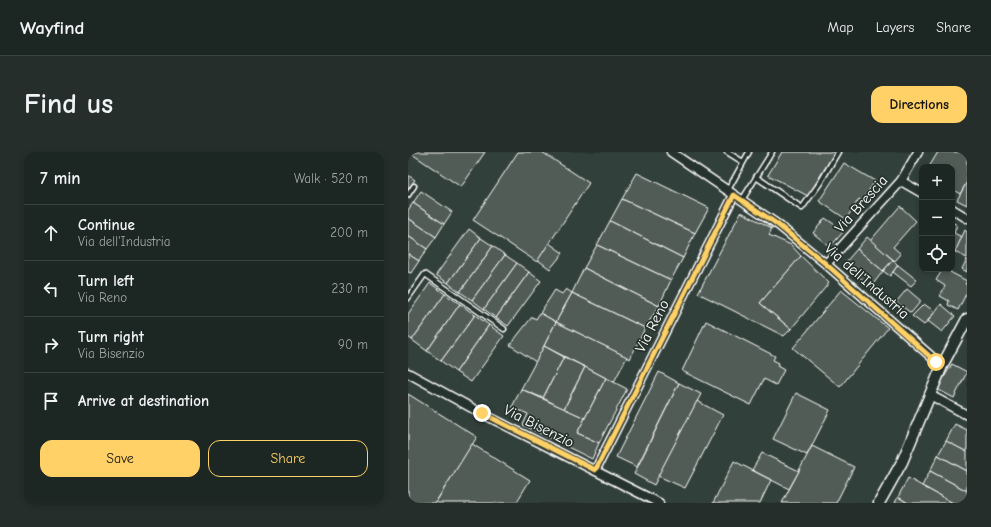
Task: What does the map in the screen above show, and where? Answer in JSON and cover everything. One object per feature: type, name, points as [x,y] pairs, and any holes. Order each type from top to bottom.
[{"type":"street","name":"Via dell'Industria","points":[[671,152],[777,224],[826,264],[942,366]]},
{"type":"street","name":"Via Brescia","points":[[826,264],[901,181],[918,152]]},
{"type":"street","name":"Via Brescia","points":[[901,181],[919,190]]},
{"type":"street","name":"Via Reno","points":[[595,470],[731,192]]},
{"type":"street","points":[[955,211],[967,218]]},
{"type":"street","points":[[878,503],[902,462],[942,366],[967,319]]},
{"type":"street","name":"Via Bisenzio","points":[[408,373],[482,413],[659,503]]},
{"type":"street","points":[[930,395],[967,415]]},
{"type":"lane","points":[[727,152],[743,162]]},
{"type":"lane","points":[[731,192],[743,162],[749,152]]},
{"type":"lane","points":[[741,200],[772,152]]},
{"type":"lane","points":[[756,177],[802,208],[820,183],[838,152]]},
{"type":"lane","points":[[408,195],[414,186]]},
{"type":"lane","points":[[408,298],[425,274],[504,329]]},
{"type":"shaded area","points":[[408,152],[967,152],[967,503],[408,503]]},
{"type":"building","points":[[409,152],[485,152],[461,187]]},
{"type":"building","points":[[518,152],[542,152],[589,183],[537,262],[473,220]]},
{"type":"building","points":[[782,152],[835,152],[808,196],[768,175]]},
{"type":"building","points":[[938,152],[967,152],[967,182],[960,194],[955,191],[955,164],[931,164]]},
{"type":"building","points":[[844,163],[875,181],[862,201],[859,199],[846,219],[819,201]]},
{"type":"building","points":[[637,173],[709,208],[695,233],[622,199]]},
{"type":"building","points":[[408,175],[415,180],[408,189]]},
{"type":"building","points":[[967,182],[967,205],[957,200]]},
{"type":"building","points":[[421,191],[452,212],[444,224],[413,203]]},
{"type":"building","points":[[622,199],[695,233],[683,258],[610,221]]},
{"type":"building","points":[[413,203],[444,224],[436,237],[408,218],[408,210]]},
{"type":"building","points":[[900,206],[916,221],[893,247],[901,254],[895,261],[870,241]]},
{"type":"building","points":[[741,212],[772,228],[769,235],[791,245],[801,256],[760,303],[791,329],[784,336],[698,293]]},
{"type":"building","points":[[408,218],[436,237],[427,249],[408,236]]},
{"type":"building","points":[[825,218],[844,231],[830,247],[813,233]]},
{"type":"building","points":[[610,221],[683,258],[671,280],[597,245]]},
{"type":"building","points":[[469,229],[481,238],[448,283],[436,275]]},
{"type":"building","points":[[965,230],[967,232],[967,258],[955,252]]},
{"type":"building","points":[[955,234],[962,237],[955,252]]},
{"type":"building","points":[[408,236],[427,249],[419,261],[408,254]]},
{"type":"building","points":[[867,237],[893,260],[883,271],[857,249]]},
{"type":"building","points":[[481,238],[493,246],[460,292],[448,283]]},
{"type":"building","points":[[549,243],[563,253],[550,269],[538,260]]},
{"type":"building","points":[[597,245],[671,280],[659,306],[584,268]]},
{"type":"building","points":[[493,246],[505,255],[472,300],[460,292]]},
{"type":"building","points":[[857,249],[883,271],[871,287],[844,264]]},
{"type":"building","points":[[408,254],[419,261],[411,273],[408,272]]},
{"type":"building","points":[[505,255],[517,263],[484,309],[472,300]]},
{"type":"building","points":[[801,256],[829,283],[791,329],[760,303]]},
{"type":"building","points":[[967,259],[967,272],[962,269]]},
{"type":"building","points":[[893,260],[898,265],[890,276],[883,271]]},
{"type":"building","points":[[517,263],[529,272],[496,318],[484,309]]},
{"type":"building","points":[[898,265],[917,280],[911,286],[893,272]]},
{"type":"building","points":[[584,268],[659,306],[645,328],[572,293]]},
{"type":"building","points":[[529,272],[541,281],[508,326],[496,318]]},
{"type":"building","points":[[941,272],[950,272],[967,281],[965,284],[967,285],[967,292],[958,310],[948,305],[949,301],[940,296],[945,286],[936,280]]},
{"type":"building","points":[[430,283],[445,294],[412,340],[408,337],[408,314]]},
{"type":"building","points":[[566,289],[572,293],[556,322],[540,313],[555,290],[562,294]]},
{"type":"building","points":[[907,289],[921,301],[911,313],[896,302]]},
{"type":"building","points":[[841,290],[888,328],[840,387],[793,348]]},
{"type":"building","points":[[572,293],[645,328],[630,359],[556,322]]},
{"type":"building","points":[[445,294],[460,304],[427,351],[412,340]]},
{"type":"building","points":[[460,304],[475,315],[441,361],[427,351]]},
{"type":"building","points":[[924,304],[935,312],[924,325],[912,316]]},
{"type":"building","points":[[941,304],[955,316],[942,332],[928,321]]},
{"type":"building","points":[[540,313],[556,322],[536,362],[510,345],[532,317],[536,319]]},
{"type":"building","points":[[475,315],[489,325],[456,372],[441,361]]},
{"type":"building","points":[[706,321],[775,356],[773,360],[779,363],[777,366],[784,370],[776,385],[764,379],[751,405],[682,371]]},
{"type":"building","points":[[556,322],[627,357],[614,382],[544,346]]},
{"type":"building","points":[[489,325],[504,336],[471,382],[456,372]]},
{"type":"building","points":[[544,346],[564,357],[543,398],[521,389]]},
{"type":"building","points":[[564,357],[585,367],[564,409],[543,398]]},
{"type":"building","points":[[952,364],[967,372],[954,398],[937,389]]},
{"type":"building","points":[[585,367],[606,378],[585,418],[564,409]]},
{"type":"building","points":[[659,372],[679,383],[637,467],[616,457]]},
{"type":"building","points":[[606,378],[627,389],[599,443],[577,433]]},
{"type":"building","points":[[679,383],[701,394],[654,485],[634,474]]},
{"type":"building","points":[[521,389],[585,418],[577,433],[599,443],[592,459],[523,425],[528,414],[512,407]]},
{"type":"building","points":[[796,393],[830,410],[807,455],[773,439]]},
{"type":"building","points":[[408,394],[477,437],[435,503],[408,503]]},
{"type":"building","points":[[697,401],[723,415],[685,488],[658,476]]},
{"type":"building","points":[[955,424],[967,430],[967,452],[946,441]]},
{"type":"building","points":[[946,441],[967,452],[967,471],[938,455]]},
{"type":"building","points":[[472,444],[530,480],[516,503],[436,502]]},
{"type":"building","points":[[812,446],[854,467],[836,503],[782,503]]},
{"type":"building","points":[[762,453],[799,471],[789,489],[752,470]]},
{"type":"building","points":[[938,455],[967,471],[967,491],[930,471]]},
{"type":"building","points":[[734,461],[771,480],[760,503],[713,503]]},
{"type":"building","points":[[930,471],[967,491],[967,496],[963,503],[953,503],[922,486]]},
{"type":"building","points":[[908,478],[953,503],[908,503],[898,497]]},
{"type":"building","points":[[898,497],[908,503],[895,503]]},
{"type":"route","points":[[482,413],[595,470],[734,195],[777,224],[826,264],[936,362]]}]
